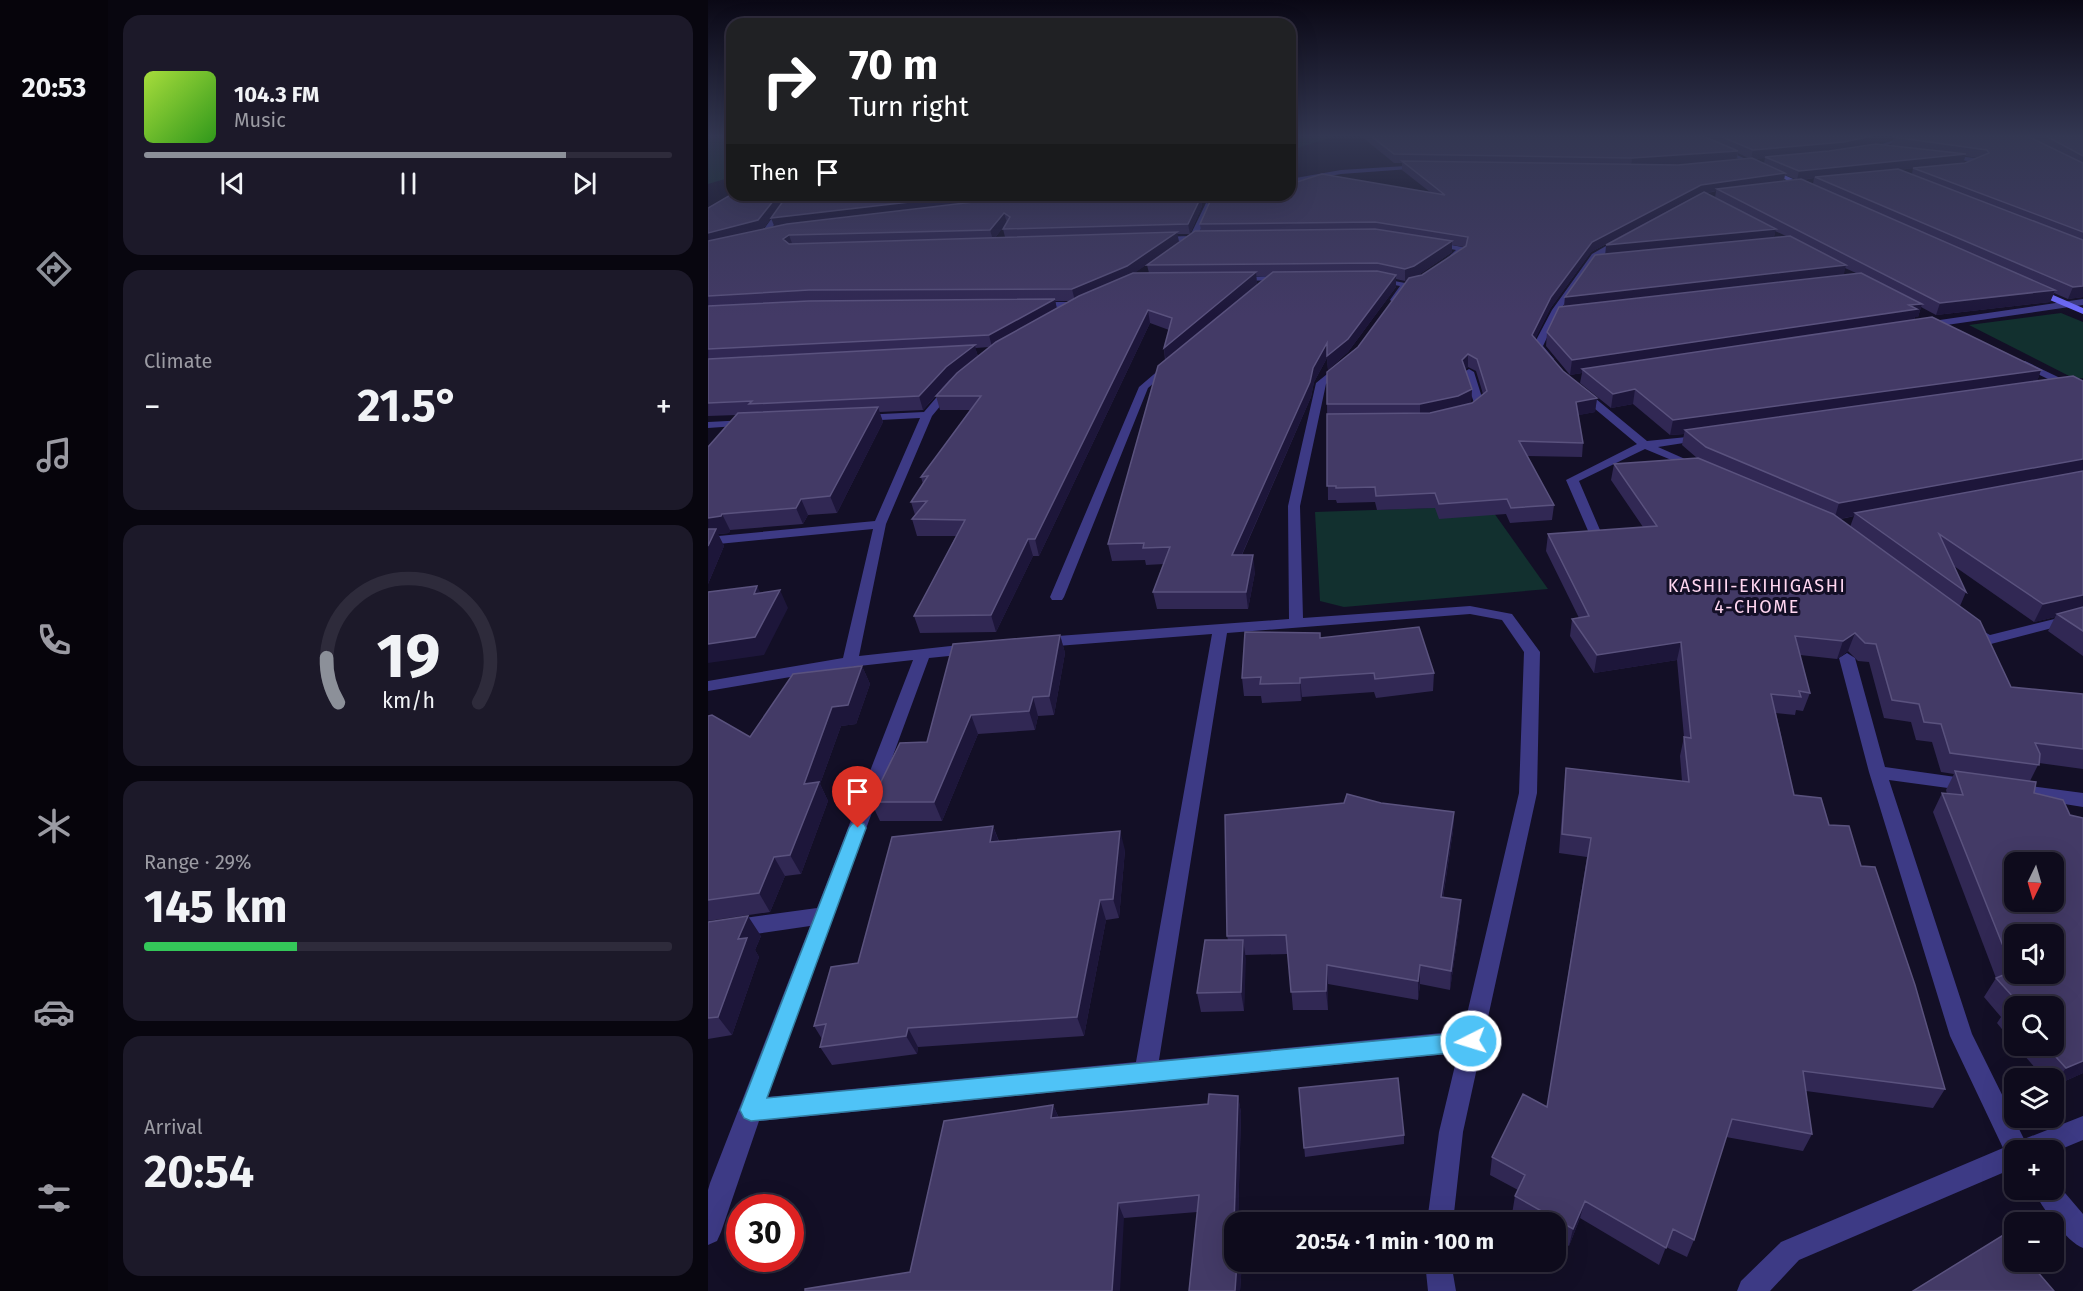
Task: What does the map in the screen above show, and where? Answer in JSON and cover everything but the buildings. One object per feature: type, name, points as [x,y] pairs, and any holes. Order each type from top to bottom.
[{"type":"street","points":[[1178,250],[1194,238],[1212,204],[1195,204]]},
{"type":"street","points":[[771,231],[768,229],[784,205]]},
{"type":"street","points":[[762,233],[780,230]]},
{"type":"street","points":[[1552,363],[1538,346],[1553,316],[1595,256],[1634,235]]},
{"type":"street","points":[[1147,239],[1214,238]]},
{"type":"street","points":[[1426,242],[1462,249],[1444,264]]},
{"type":"street","points":[[1590,263],[1602,261]]},
{"type":"street","points":[[1256,293],[1273,278]]},
{"type":"street","points":[[1226,279],[1296,278]]},
{"type":"street","points":[[1365,279],[1391,280],[1408,284],[1386,311]]},
{"type":"street","points":[[2023,285],[2083,311]]},
{"type":"street","points":[[1917,326],[2083,302]]},
{"type":"street","points":[[1020,305],[1082,303],[1057,316]]},
{"type":"street","points":[[1920,312],[1962,333]]},
{"type":"street","points":[[1553,316],[1565,315]]},
{"type":"street","points":[[1296,622],[1294,506],[1317,422],[1321,383],[1353,356]]},
{"type":"street","points":[[1057,597],[1144,387],[1178,358]]},
{"type":"street","points":[[2015,359],[2083,393]]},
{"type":"street","points":[[1453,416],[1463,415],[1479,404],[1469,372]]},
{"type":"street","points":[[850,662],[880,524],[927,415],[963,377]]},
{"type":"street","points":[[1567,380],[1645,445],[1708,472]]},
{"type":"street","points":[[2044,388],[2068,385]]},
{"type":"street","points":[[846,418],[927,415]]},
{"type":"street","points":[[708,425],[754,423]]},
{"type":"street","points":[[1594,530],[1572,480],[1645,445],[1715,435]]},
{"type":"street","points":[[708,541],[880,524]]},
{"type":"street","points":[[1029,642],[1470,610],[1507,617],[1532,651],[1528,793],[1451,1132],[1441,1212]]},
{"type":"street","points":[[1958,618],[1987,640],[2083,616]]},
{"type":"street","points":[[1146,1070],[1220,628]]},
{"type":"street","points":[[708,686],[850,662],[987,647]]},
{"type":"street","points":[[708,1232],[751,1110],[923,654]]},
{"type":"street","points":[[1847,658],[1878,772],[1961,1036],[2012,1140]]},
{"type":"street","points":[[1878,772],[2083,800]]},
{"type":"street","points":[[708,932],[825,915]]},
{"type":"street","points":[[751,1110],[1146,1070],[1471,1041]]},
{"type":"street","points":[[2052,1140],[2083,1128]]},
{"type":"street","points":[[1751,1291],[1790,1251],[2004,1160]]},
{"type":"street","points":[[2055,1200],[2083,1235]]},
{"type":"street","points":[[1439,1272],[1442,1291]]},
{"type":"green space","points":[[2061,313],[2083,322],[2083,378],[2075,379],[1969,325]]},
{"type":"green space","points":[[1489,506],[1548,589],[1344,607],[1320,601],[1315,512]]},
{"type":"district","name":"KASHII-EKIHIGASHI 4-CHOME","points":[[1757,596]]},
{"type":"route","points":[[858,828],[751,1110],[1103,1074],[1471,1041]]}]
